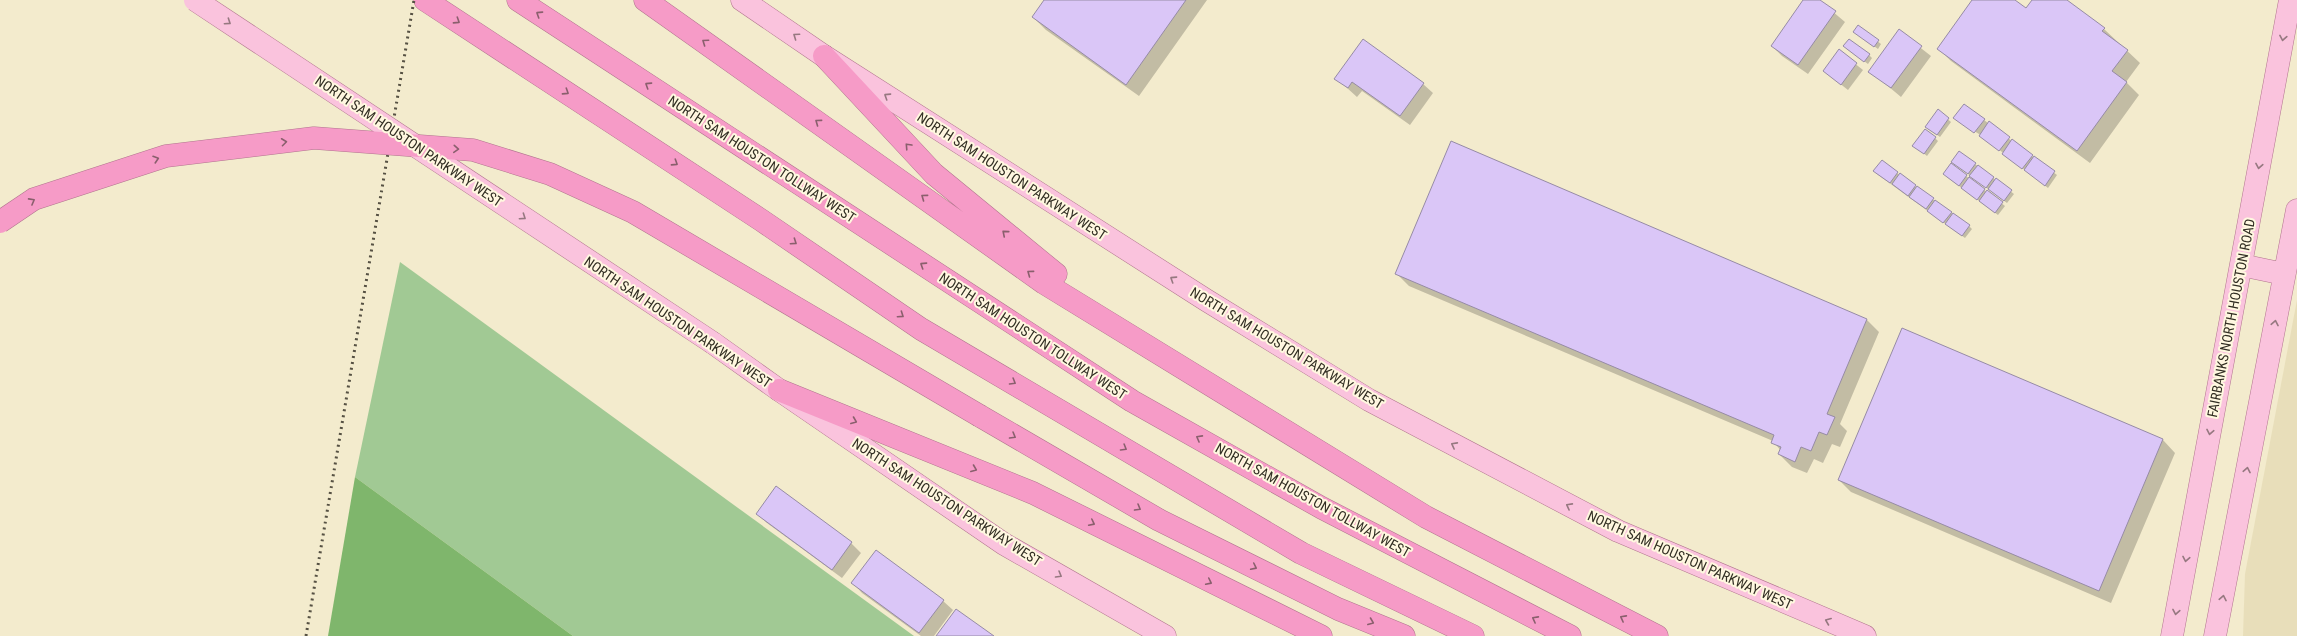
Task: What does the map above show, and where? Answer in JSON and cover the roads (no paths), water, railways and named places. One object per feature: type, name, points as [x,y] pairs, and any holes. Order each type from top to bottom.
[{"type":"highway","points":[[425,0],[761,220],[921,329],[1301,553],[1473,636]]},
{"type":"highway","name":"NORTH SAM HOUSTON TOLLWAY WEST","points":[[518,0],[1132,401],[1322,508],[1570,636]]},
{"type":"highway","points":[[645,0],[1044,283],[1426,517],[1657,636]]},
{"type":"highway","points":[[824,56],[934,174],[1051,271],[1582,597]]},
{"type":"highway","points":[[0,222],[34,199],[166,156],[314,138],[473,150],[550,174],[634,212],[1159,520],[1338,609],[1404,636]]},
{"type":"highway","points":[[779,390],[1033,493],[1321,636]]},
{"type":"main road","name":"NORTH SAM HOUSTON PARKWAY WEST","points":[[195,0],[713,343],[1004,544],[1165,636]]},
{"type":"main road","name":"NORTH SAM HOUSTON PARKWAY WEST","points":[[742,0],[824,56],[1206,300],[1369,400],[1618,531],[1864,636]]},
{"type":"main road","name":"FAIRBANKS NORTH HOUSTON ROAD","points":[[2172,635],[2290,0]]},
{"type":"main road","points":[[2215,636],[2297,210]]},
{"type":"main road","points":[[2241,265],[2284,274]]},
{"type":"railway","points":[[306,636],[414,0]]}]
